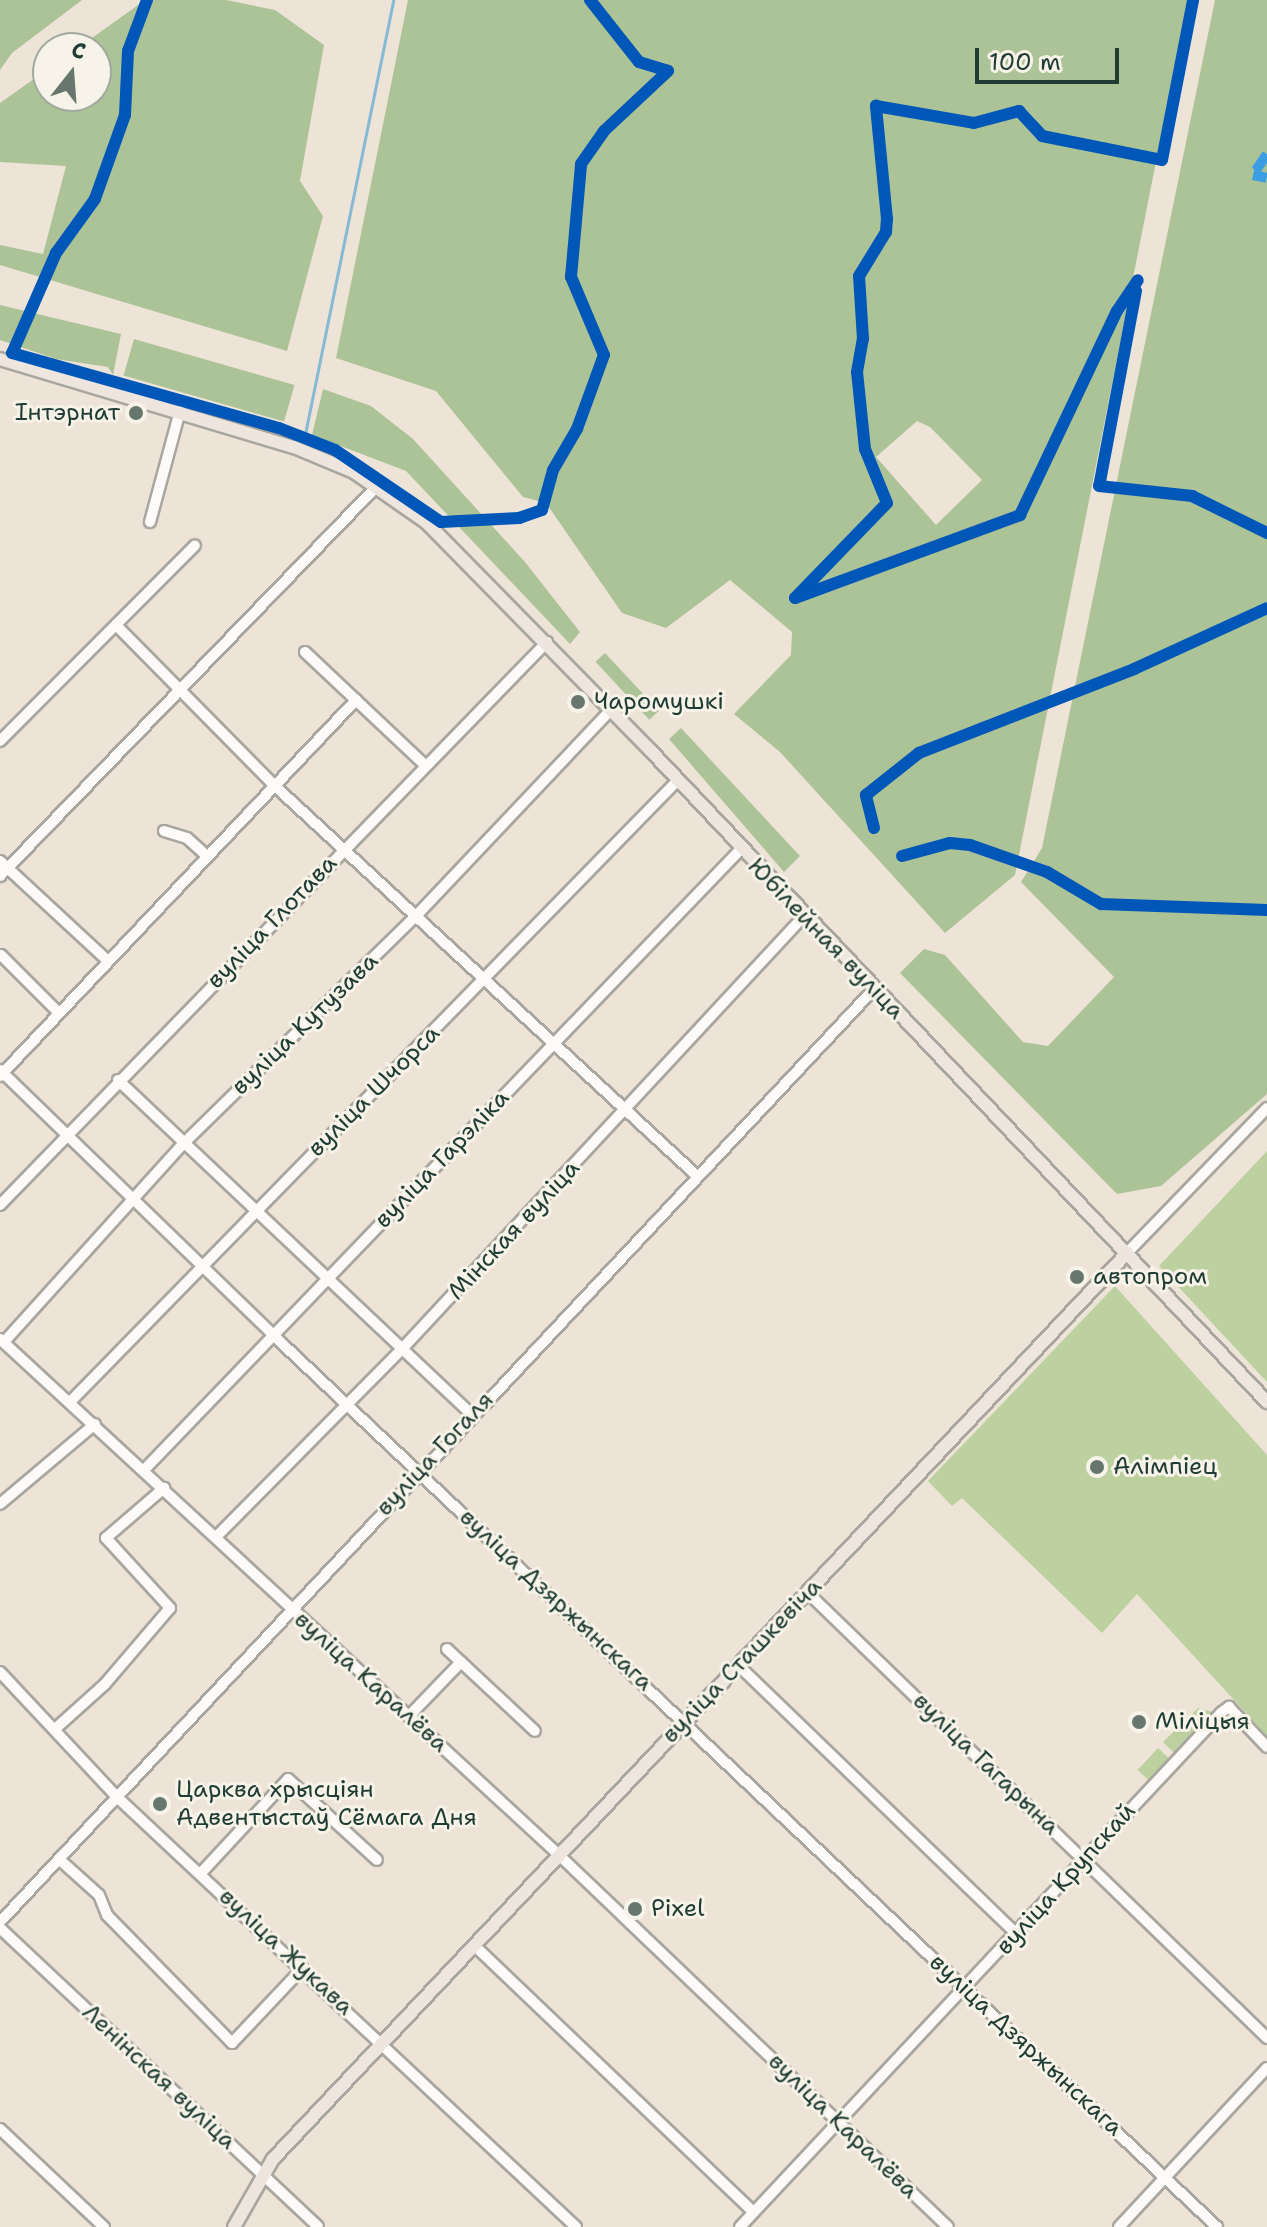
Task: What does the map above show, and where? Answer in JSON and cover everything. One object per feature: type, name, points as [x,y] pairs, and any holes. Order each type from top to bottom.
[{"type":"main road","name":"Юбілейная вуліца","points":[[0,359],[282,442],[377,486],[451,544],[1128,1252],[1267,1402]]},
{"type":"main road","name":"вуліца Сташкевіча","points":[[234,2227],[261,2173],[684,1720],[1128,1252]]},
{"type":"street","points":[[150,522],[180,411]]},
{"type":"street","points":[[108,961],[3,868],[377,486]]},
{"type":"street","points":[[0,741],[195,545]]},
{"type":"street","points":[[116,625],[276,787],[415,917],[487,978],[695,1174]]},
{"type":"street","name":"вуліца Глотава","points":[[0,1205],[424,764],[547,642]]},
{"type":"street","points":[[305,652],[424,764]]},
{"type":"street","points":[[1,1073],[356,700]]},
{"type":"street","name":"вуліца Кутузава","points":[[2,1340],[185,1142],[415,917],[611,710]]},
{"type":"street","name":"вуліца Шчорса","points":[[70,1402],[678,780]]},
{"type":"street","points":[[164,831],[187,838],[208,857]]},
{"type":"street","name":"вуліца Гарэліка","points":[[144,1470],[326,1277],[741,849]]},
{"type":"street","name":"Мінская вуліца","points":[[216,1537],[346,1401],[402,1349],[804,916]]},
{"type":"street","points":[[1,955],[59,1013]]},
{"type":"street","name":"вуліца Гогаля","points":[[0,1925],[695,1174],[874,989]]},
{"type":"street","name":"вуліца Дзяржынскага","points":[[1,1073],[272,1334],[684,1720],[1217,2227]]},
{"type":"street","points":[[118,1080],[471,1414]]},
{"type":"street","name":"вуліца Сташкевіча","points":[[1128,1252],[1267,1108]]},
{"type":"street","name":"вуліца Каралёва","points":[[2,1340],[559,1855],[948,2227]]},
{"type":"street","points":[[0,1504],[95,1424]]},
{"type":"street","points":[[55,1729],[105,1684],[170,1608],[106,1538],[164,1488]]},
{"type":"street","name":"вуліца Гагарына","points":[[807,1592],[1267,2038]]},
{"type":"street","points":[[447,1649],[535,1731]]},
{"type":"street","points":[[409,1716],[461,1662]]},
{"type":"street","points":[[738,1665],[1017,1934]]},
{"type":"street","name":"вуліца Жукава","points":[[0,1672],[117,1797],[384,2043],[576,2227]]},
{"type":"street","name":"вуліца Крупскай","points":[[740,2227],[841,2124],[1086,1860],[1147,1788],[1229,1707],[1267,1747]]},
{"type":"street","points":[[201,1873],[288,1779],[377,1860]]},
{"type":"street","points":[[60,1860],[99,1895],[107,1915],[232,2043],[303,1968]]},
{"type":"street","name":"Ленінская вуліца","points":[[0,1925],[318,2227]]},
{"type":"street","points":[[475,1946],[753,2212]]},
{"type":"street","points":[[1119,2227],[1267,2068]]},
{"type":"street","points":[[0,2129],[104,2227]]},
{"type":"green space","points":[[0,0],[82,0],[40,32],[32,32],[32,38],[12,53],[0,70]]},
{"type":"green space","points":[[145,0],[226,0],[275,10],[324,45],[300,181],[323,216],[287,351],[0,265],[0,245],[43,254],[66,166],[0,162],[0,103],[32,80],[32,112],[112,112],[112,32],[100,32]]},
{"type":"green space","points":[[408,0],[1188,0],[1015,875],[945,933],[780,752],[734,714],[791,655],[792,632],[730,580],[666,628],[622,613],[546,503],[523,497],[436,391],[336,358]],"holes":[[[917,421],[930,427],[982,480],[936,525],[876,457]]]},
{"type":"green space","points":[[1215,0],[1267,0],[1267,1094],[1161,1186],[1117,1194],[900,973],[924,949],[945,955],[1023,1042],[1048,1046],[1114,977],[1021,882],[1042,848]]},
{"type":"green space","points":[[0,305],[121,334],[113,375],[108,367],[56,359],[0,340]]},
{"type":"green space","points":[[134,339],[295,385],[284,422],[124,376]]},
{"type":"green space","points":[[323,389],[371,406],[413,439],[525,562],[580,632],[570,644],[406,471],[312,435]]},
{"type":"green space","points":[[605,653],[659,711],[649,720],[595,662]]},
{"type":"green space","points":[[681,728],[800,856],[784,872],[669,739]]},
{"type":"green space","points":[[1267,1151],[1267,1382],[1159,1266]]},
{"type":"green space","name":"Алімпіец","points":[[1115,1286],[1267,1455],[1267,1736],[1137,1594],[1102,1633],[962,1498],[952,1506],[928,1481]]},
{"type":"green space","points":[[1198,1708],[1216,1713],[1174,1753],[1163,1742]]},
{"type":"green space","points":[[1158,1748],[1170,1759],[1149,1781],[1138,1770]]},
{"type":"waterway","points":[[305,434],[393,0]]},
{"type":"marked path","points":[[1267,154],[1253,175],[1267,178]]},
{"type":"cycle path","points":[[147,0],[128,51],[125,115],[95,199],[56,253],[12,353],[279,428],[335,450],[441,522],[519,518],[542,510],[553,470],[577,429],[604,355],[571,277],[581,164],[604,131],[668,71]]},
{"type":"cycle path","points":[[590,0],[639,62],[668,71]]},
{"type":"cycle path","points":[[795,598],[887,503],[865,449],[857,372],[863,339],[859,276],[886,232],[887,219],[876,106],[974,123],[1019,111],[1042,136],[1162,160],[1193,0]]},
{"type":"cycle path","points":[[795,598],[1020,515],[1117,311],[1138,280]]},
{"type":"cycle path","points":[[1136,291],[1099,486],[1192,496],[1267,533]]},
{"type":"cycle path","points":[[874,828],[866,795],[919,753],[1134,669],[1267,608]]},
{"type":"cycle path","points":[[902,856],[950,843],[970,845],[1047,872],[1101,904],[1267,910]]},
{"type":"place","name":"Інтэрнат","points":[[136,413]]},
{"type":"place","name":"Чаромушкі","points":[[578,702]]},
{"type":"place","name":"автопром","points":[[1077,1277]]},
{"type":"place","name":"Алімпіец","points":[[1097,1467]]},
{"type":"place","name":"Міліцыя","points":[[1139,1722]]},
{"type":"place","name":"Царква хрысціян Адвентыстаў Сёмага Дня","points":[[160,1804]]},
{"type":"place","name":"Pixel","points":[[635,1909]]}]
